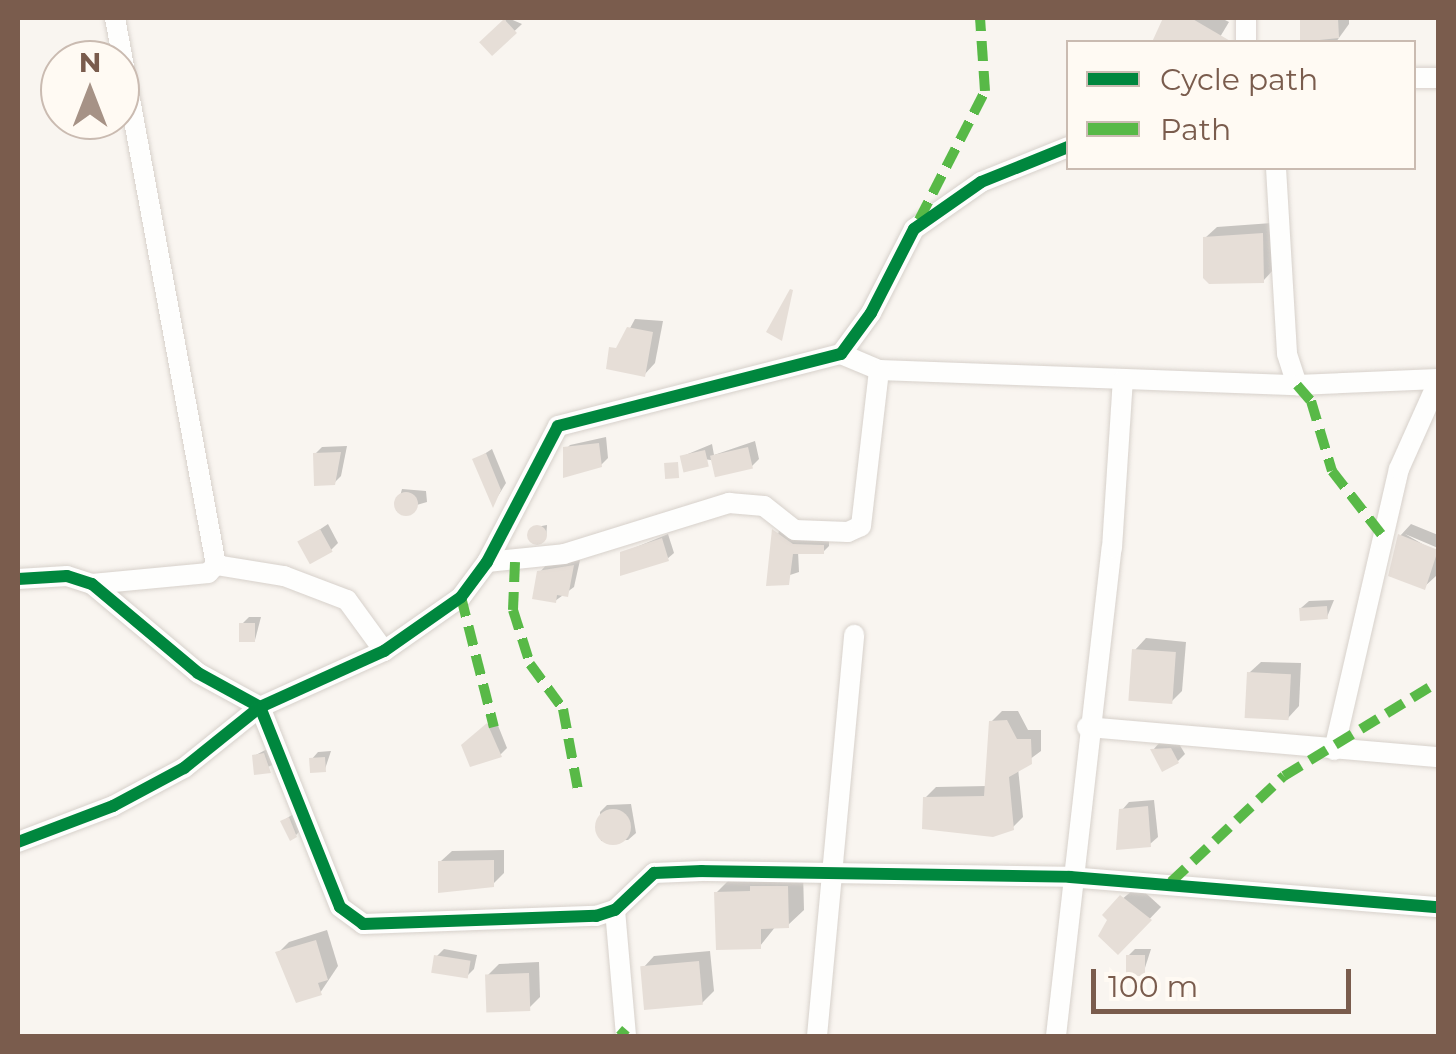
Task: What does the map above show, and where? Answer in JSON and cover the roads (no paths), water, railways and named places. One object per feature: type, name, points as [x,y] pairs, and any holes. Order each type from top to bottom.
[{"type":"street","points":[[115,18],[216,564]]},
{"type":"street","points":[[841,354],[871,313],[914,229],[981,182],[1066,148]]},
{"type":"street","points":[[1276,170],[1287,354],[1297,385]]},
{"type":"street","points":[[18,842],[113,806],[184,768],[260,707],[384,651],[461,597],[487,562],[558,426],[841,354],[879,370],[1297,385],[1438,380],[1398,469],[1334,750]]},
{"type":"street","points":[[487,562],[564,554],[729,504],[764,506],[795,530],[848,532],[862,526],[879,370]]},
{"type":"street","points":[[1056,1036],[1087,727],[1112,548],[1124,380]]},
{"type":"street","points":[[92,584],[208,573],[216,564]]},
{"type":"street","points":[[216,564],[284,576],[347,600],[384,651]]},
{"type":"street","points":[[18,579],[67,576],[92,584],[198,673],[260,707],[340,907],[353,922],[562,920],[614,910],[654,873],[834,870],[1070,876],[1438,908]]},
{"type":"street","points":[[817,1036],[854,635]]},
{"type":"street","points":[[1087,727],[1438,757]]},
{"type":"street","points":[[614,910],[626,1036]]}]
